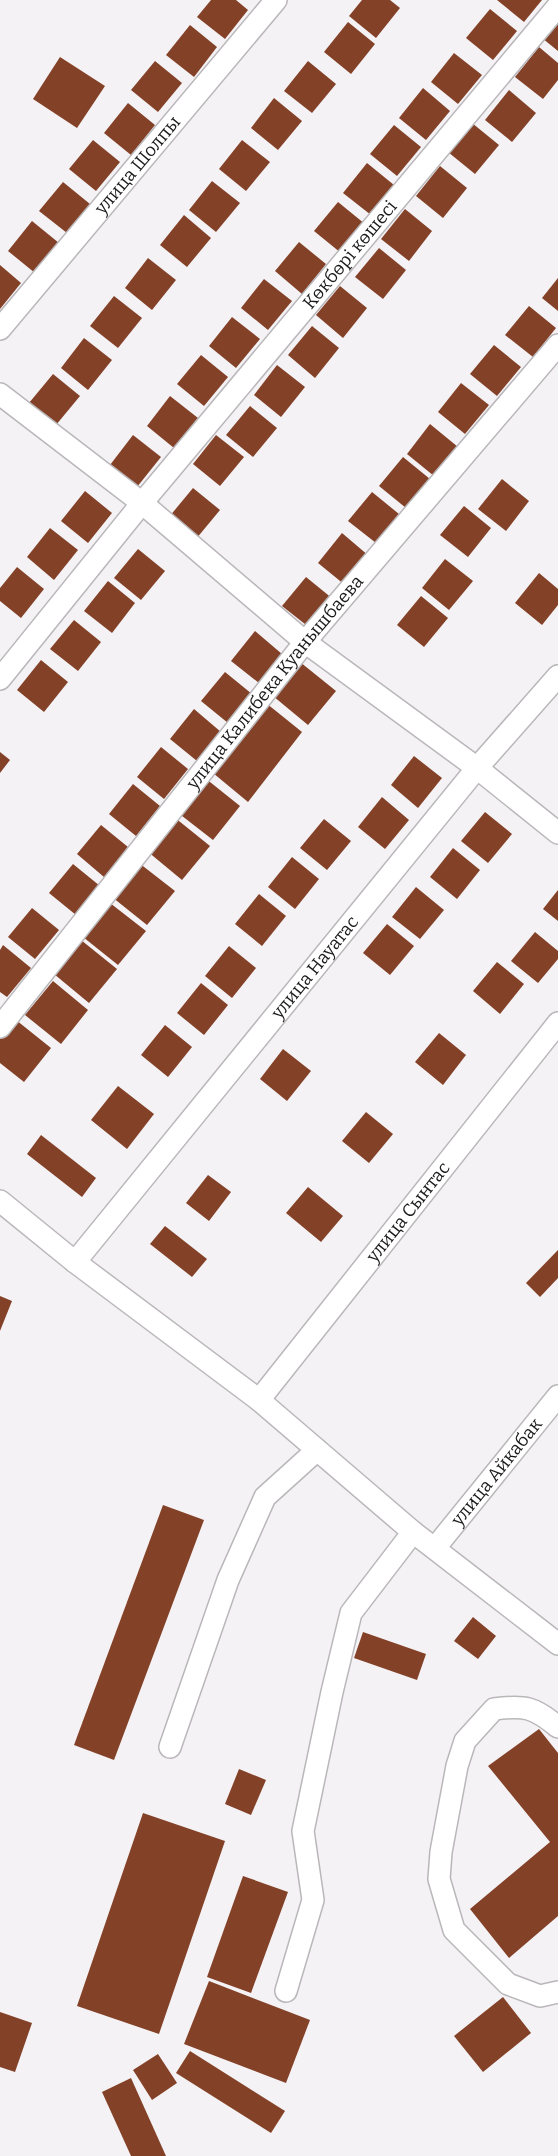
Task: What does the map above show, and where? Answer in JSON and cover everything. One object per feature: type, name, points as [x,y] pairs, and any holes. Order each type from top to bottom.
[{"type":"street","name":"улица Шолпы","points":[[0,329],[276,0]]},
{"type":"street","name":"Көкбөрі көшесі","points":[[0,679],[142,503],[558,6]]},
{"type":"street","name":"улица Калибека Куанышбаева","points":[[0,1027],[304,642],[558,345]]},
{"type":"street","points":[[0,394],[142,503],[304,642],[477,768],[558,833]]},
{"type":"street","name":"улица Науатас","points":[[75,1262],[477,768],[558,676]]},
{"type":"street","name":"улица Сынтас","points":[[259,1400],[558,1023]]},
{"type":"street","points":[[0,1201],[75,1262],[259,1400],[413,1532],[558,1644]]},
{"type":"street","name":"улица Айкабак","points":[[435,1548],[558,1396]]},
{"type":"street","points":[[170,1748],[228,1580],[265,1497],[317,1450]]},
{"type":"street","points":[[286,1991],[312,1900],[303,1832],[351,1614],[413,1532]]},
{"type":"street","points":[[558,1727],[539,1711],[514,1706],[494,1709],[465,1742],[457,1766],[438,1879],[454,1930],[508,1984],[540,1996],[558,1992]]},
{"type":"building","points":[[211,0],[236,0],[248,10],[225,39],[197,17]]},
{"type":"building","points":[[362,0],[390,0],[400,8],[376,38],[349,16]]},
{"type":"building","points":[[497,0],[542,0],[524,22]]},
{"type":"building","points":[[490,9],[517,31],[493,60],[466,38]]},
{"type":"building","points":[[558,18],[558,51],[542,38]]},
{"type":"building","points":[[348,22],[375,44],[351,74],[324,52]]},
{"type":"building","points":[[190,25],[217,47],[194,77],[166,55]]},
{"type":"building","points":[[539,47],[558,63],[558,80],[543,99],[515,77]]},
{"type":"building","points":[[454,53],[482,75],[458,104],[431,82]]},
{"type":"building","points":[[60,57],[105,86],[77,128],[33,99]]},
{"type":"building","points":[[155,61],[182,83],[158,112],[131,90]]},
{"type":"building","points":[[308,61],[336,84],[312,113],[284,91]]},
{"type":"building","points":[[423,88],[450,111],[426,140],[399,118]]},
{"type":"building","points":[[509,90],[536,113],[512,142],[485,120]]},
{"type":"building","points":[[274,98],[302,121],[278,150],[251,128]]},
{"type":"building","points":[[128,103],[155,125],[131,155],[104,133]]},
{"type":"building","points":[[472,123],[499,145],[475,174],[448,152]]},
{"type":"building","points":[[394,125],[421,147],[397,176],[370,154]]},
{"type":"building","points":[[93,140],[120,162],[96,191],[69,169]]},
{"type":"building","points":[[242,140],[270,162],[246,191],[219,169]]},
{"type":"building","points":[[367,163],[394,185],[371,215],[343,193]]},
{"type":"building","points":[[440,166],[467,188],[443,218],[416,196]]},
{"type":"building","points":[[212,181],[240,203],[216,232],[189,210]]},
{"type":"building","points":[[63,182],[90,204],[67,233],[39,211]]},
{"type":"building","points":[[338,202],[365,224],[341,253],[314,231]]},
{"type":"building","points":[[405,209],[432,231],[409,261],[381,239]]},
{"type":"building","points":[[184,215],[211,238],[187,267],[160,245]]},
{"type":"building","points":[[32,221],[59,243],[35,273],[8,251]]},
{"type":"building","points":[[299,242],[326,264],[302,294],[275,271]]},
{"type":"building","points":[[379,248],[406,270],[383,299],[355,277]]},
{"type":"building","points":[[148,258],[176,280],[152,310],[125,288]]},
{"type":"building","points":[[0,265],[21,283],[0,309]]},
{"type":"building","points":[[558,278],[558,311],[542,298]]},
{"type":"building","points":[[264,279],[292,301],[268,330],[241,308]]},
{"type":"building","points":[[340,286],[367,308],[343,338],[316,315]]},
{"type":"building","points":[[114,296],[142,318],[118,348],[90,326]]},
{"type":"building","points":[[529,306],[556,328],[533,357],[505,335]]},
{"type":"building","points":[[232,317],[260,339],[236,368],[209,346]]},
{"type":"building","points":[[312,326],[339,348],[315,378],[288,355]]},
{"type":"building","points":[[84,338],[112,360],[88,390],[61,368]]},
{"type":"building","points":[[494,345],[521,367],[497,396],[470,374]]},
{"type":"building","points":[[201,355],[228,377],[204,406],[177,384]]},
{"type":"building","points":[[277,365],[305,387],[281,417],[254,395]]},
{"type":"building","points":[[53,374],[80,396],[56,425],[29,403]]},
{"type":"building","points":[[461,383],[489,405],[465,434],[438,412]]},
{"type":"building","points":[[170,396],[198,418],[174,448],[147,426]]},
{"type":"building","points":[[250,406],[277,428],[253,457],[226,435]]},
{"type":"building","points":[[430,424],[458,447],[434,476],[407,454]]},
{"type":"building","points":[[133,435],[161,457],[137,487],[110,465]]},
{"type":"building","points":[[216,435],[244,457],[220,486],[193,464]]},
{"type":"building","points":[[403,457],[430,479],[406,508],[379,486]]},
{"type":"building","points":[[502,479],[529,501],[506,531],[478,509]]},
{"type":"building","points":[[193,488],[220,510],[196,539],[169,517]]},
{"type":"building","points":[[85,491],[112,513],[88,543],[61,521]]},
{"type":"building","points":[[372,492],[399,514],[376,543],[348,521]]},
{"type":"building","points":[[464,506],[491,528],[468,557],[440,535]]},
{"type":"building","points":[[50,528],[78,550],[54,580],[27,557]]},
{"type":"building","points":[[342,533],[369,556],[345,585],[318,563]]},
{"type":"building","points":[[138,549],[165,571],[141,600],[114,578]]},
{"type":"building","points":[[445,559],[473,581],[449,610],[422,588]]},
{"type":"building","points":[[17,567],[44,589],[21,618],[0,601],[0,588]]},
{"type":"building","points":[[539,573],[558,589],[558,605],[542,625],[515,603]]},
{"type":"building","points":[[306,577],[333,599],[310,628],[282,606]]},
{"type":"building","points":[[108,581],[135,603],[112,633],[84,611]]},
{"type":"building","points":[[421,596],[448,618],[424,647],[397,625]]},
{"type":"building","points":[[74,620],[101,642],[78,671],[50,649]]},
{"type":"building","points":[[255,631],[282,654],[259,683],[231,661]]},
{"type":"building","points":[[41,660],[68,682],[44,712],[17,690]]},
{"type":"building","points":[[300,662],[336,691],[308,725],[273,696]]},
{"type":"building","points":[[225,672],[252,694],[228,723],[201,701]]},
{"type":"building","points":[[266,703],[302,732],[248,802],[213,773]]},
{"type":"building","points":[[194,709],[221,732],[197,761],[170,739]]},
{"type":"building","points":[[161,747],[188,769],[164,799],[137,777]]},
{"type":"building","points":[[0,752],[10,760],[0,773]]},
{"type":"building","points":[[414,756],[442,778],[418,808],[391,785]]},
{"type":"building","points":[[205,778],[240,806],[213,840],[177,812]]},
{"type":"building","points":[[133,784],[160,806],[136,836],[109,814]]},
{"type":"building","points":[[382,797],[409,820],[385,849],[358,827]]},
{"type":"building","points":[[485,812],[512,834],[488,863],[461,841]]},
{"type":"building","points":[[174,817],[210,846],[182,880],[147,851]]},
{"type":"building","points":[[324,819],[351,841],[327,870],[300,848]]},
{"type":"building","points":[[101,825],[128,847],[104,877],[77,854]]},
{"type":"building","points":[[453,848],[480,870],[457,899],[430,877]]},
{"type":"building","points":[[292,857],[319,879],[295,909],[268,887]]},
{"type":"building","points":[[139,863],[175,891],[147,925],[112,897]]},
{"type":"building","points":[[73,864],[100,886],[76,915],[49,893]]},
{"type":"building","points":[[416,887],[444,910],[420,939],[392,917]]},
{"type":"building","points":[[558,890],[558,921],[543,909]]},
{"type":"building","points":[[259,894],[286,916],[262,946],[235,924]]},
{"type":"building","points":[[110,903],[146,931],[118,965],[83,937]]},
{"type":"building","points":[[32,908],[59,930],[35,959],[8,937]]},
{"type":"building","points":[[387,924],[414,946],[390,975],[363,953]]},
{"type":"building","points":[[535,932],[558,951],[558,959],[538,983],[511,961]]},
{"type":"building","points":[[81,940],[117,969],[89,1003],[54,974]]},
{"type":"building","points":[[3,945],[31,968],[7,997],[0,992],[0,950]]},
{"type":"building","points":[[229,946],[256,968],[232,998],[205,976]]},
{"type":"building","points":[[497,962],[524,984],[500,1014],[473,991]]},
{"type":"building","points":[[53,981],[88,1010],[61,1044],[25,1015]]},
{"type":"building","points":[[201,983],[228,1005],[204,1035],[177,1013]]},
{"type":"building","points":[[16,1020],[51,1048],[24,1082],[0,1063],[0,1039]]},
{"type":"building","points":[[165,1025],[192,1047],[168,1077],[141,1055]]},
{"type":"building","points":[[439,1033],[466,1055],[443,1085],[415,1062]]},
{"type":"building","points":[[283,1049],[311,1071],[287,1101],[260,1079]]},
{"type":"building","points":[[118,1086],[154,1114],[127,1149],[91,1120]]},
{"type":"building","points":[[366,1112],[393,1134],[369,1163],[342,1141]]},
{"type":"building","points":[[41,1135],[96,1178],[82,1197],[27,1154]]},
{"type":"building","points":[[208,1175],[231,1192],[209,1221],[186,1203]]},
{"type":"building","points":[[308,1187],[343,1216],[321,1242],[286,1213]]},
{"type":"building","points":[[165,1226],[207,1259],[192,1277],[150,1244]]},
{"type":"building","points":[[558,1250],[558,1278],[540,1297],[526,1283]]},
{"type":"building","points":[[0,1296],[12,1301],[0,1331]]},
{"type":"building","points":[[163,1505],[204,1520],[114,1760],[74,1745]]},
{"type":"building","points":[[473,1617],[496,1636],[478,1659],[454,1641]]},
{"type":"building","points":[[363,1632],[426,1654],[417,1680],[354,1658]]},
{"type":"building","points":[[539,1729],[558,1753],[558,1916],[509,1958],[470,1909],[550,1842],[488,1766]]},
{"type":"building","points":[[239,1769],[266,1780],[251,1815],[225,1804]]},
{"type":"building","points":[[143,1813],[225,1841],[159,2034],[77,2006]]},
{"type":"building","points":[[243,1876],[288,1892],[251,1993],[207,1977]]},
{"type":"building","points":[[209,1981],[310,2020],[286,2083],[184,2044]]},
{"type":"building","points":[[503,1997],[531,2033],[483,2072],[454,2036]]},
{"type":"building","points":[[0,2012],[32,2023],[15,2072],[0,2067]]},
{"type":"building","points":[[190,2051],[285,2111],[271,2133],[176,2073]]},
{"type":"building","points":[[158,2054],[177,2083],[152,2100],[133,2070]]},
{"type":"building","points":[[131,2078],[166,2156],[131,2156],[102,2092]]}]
